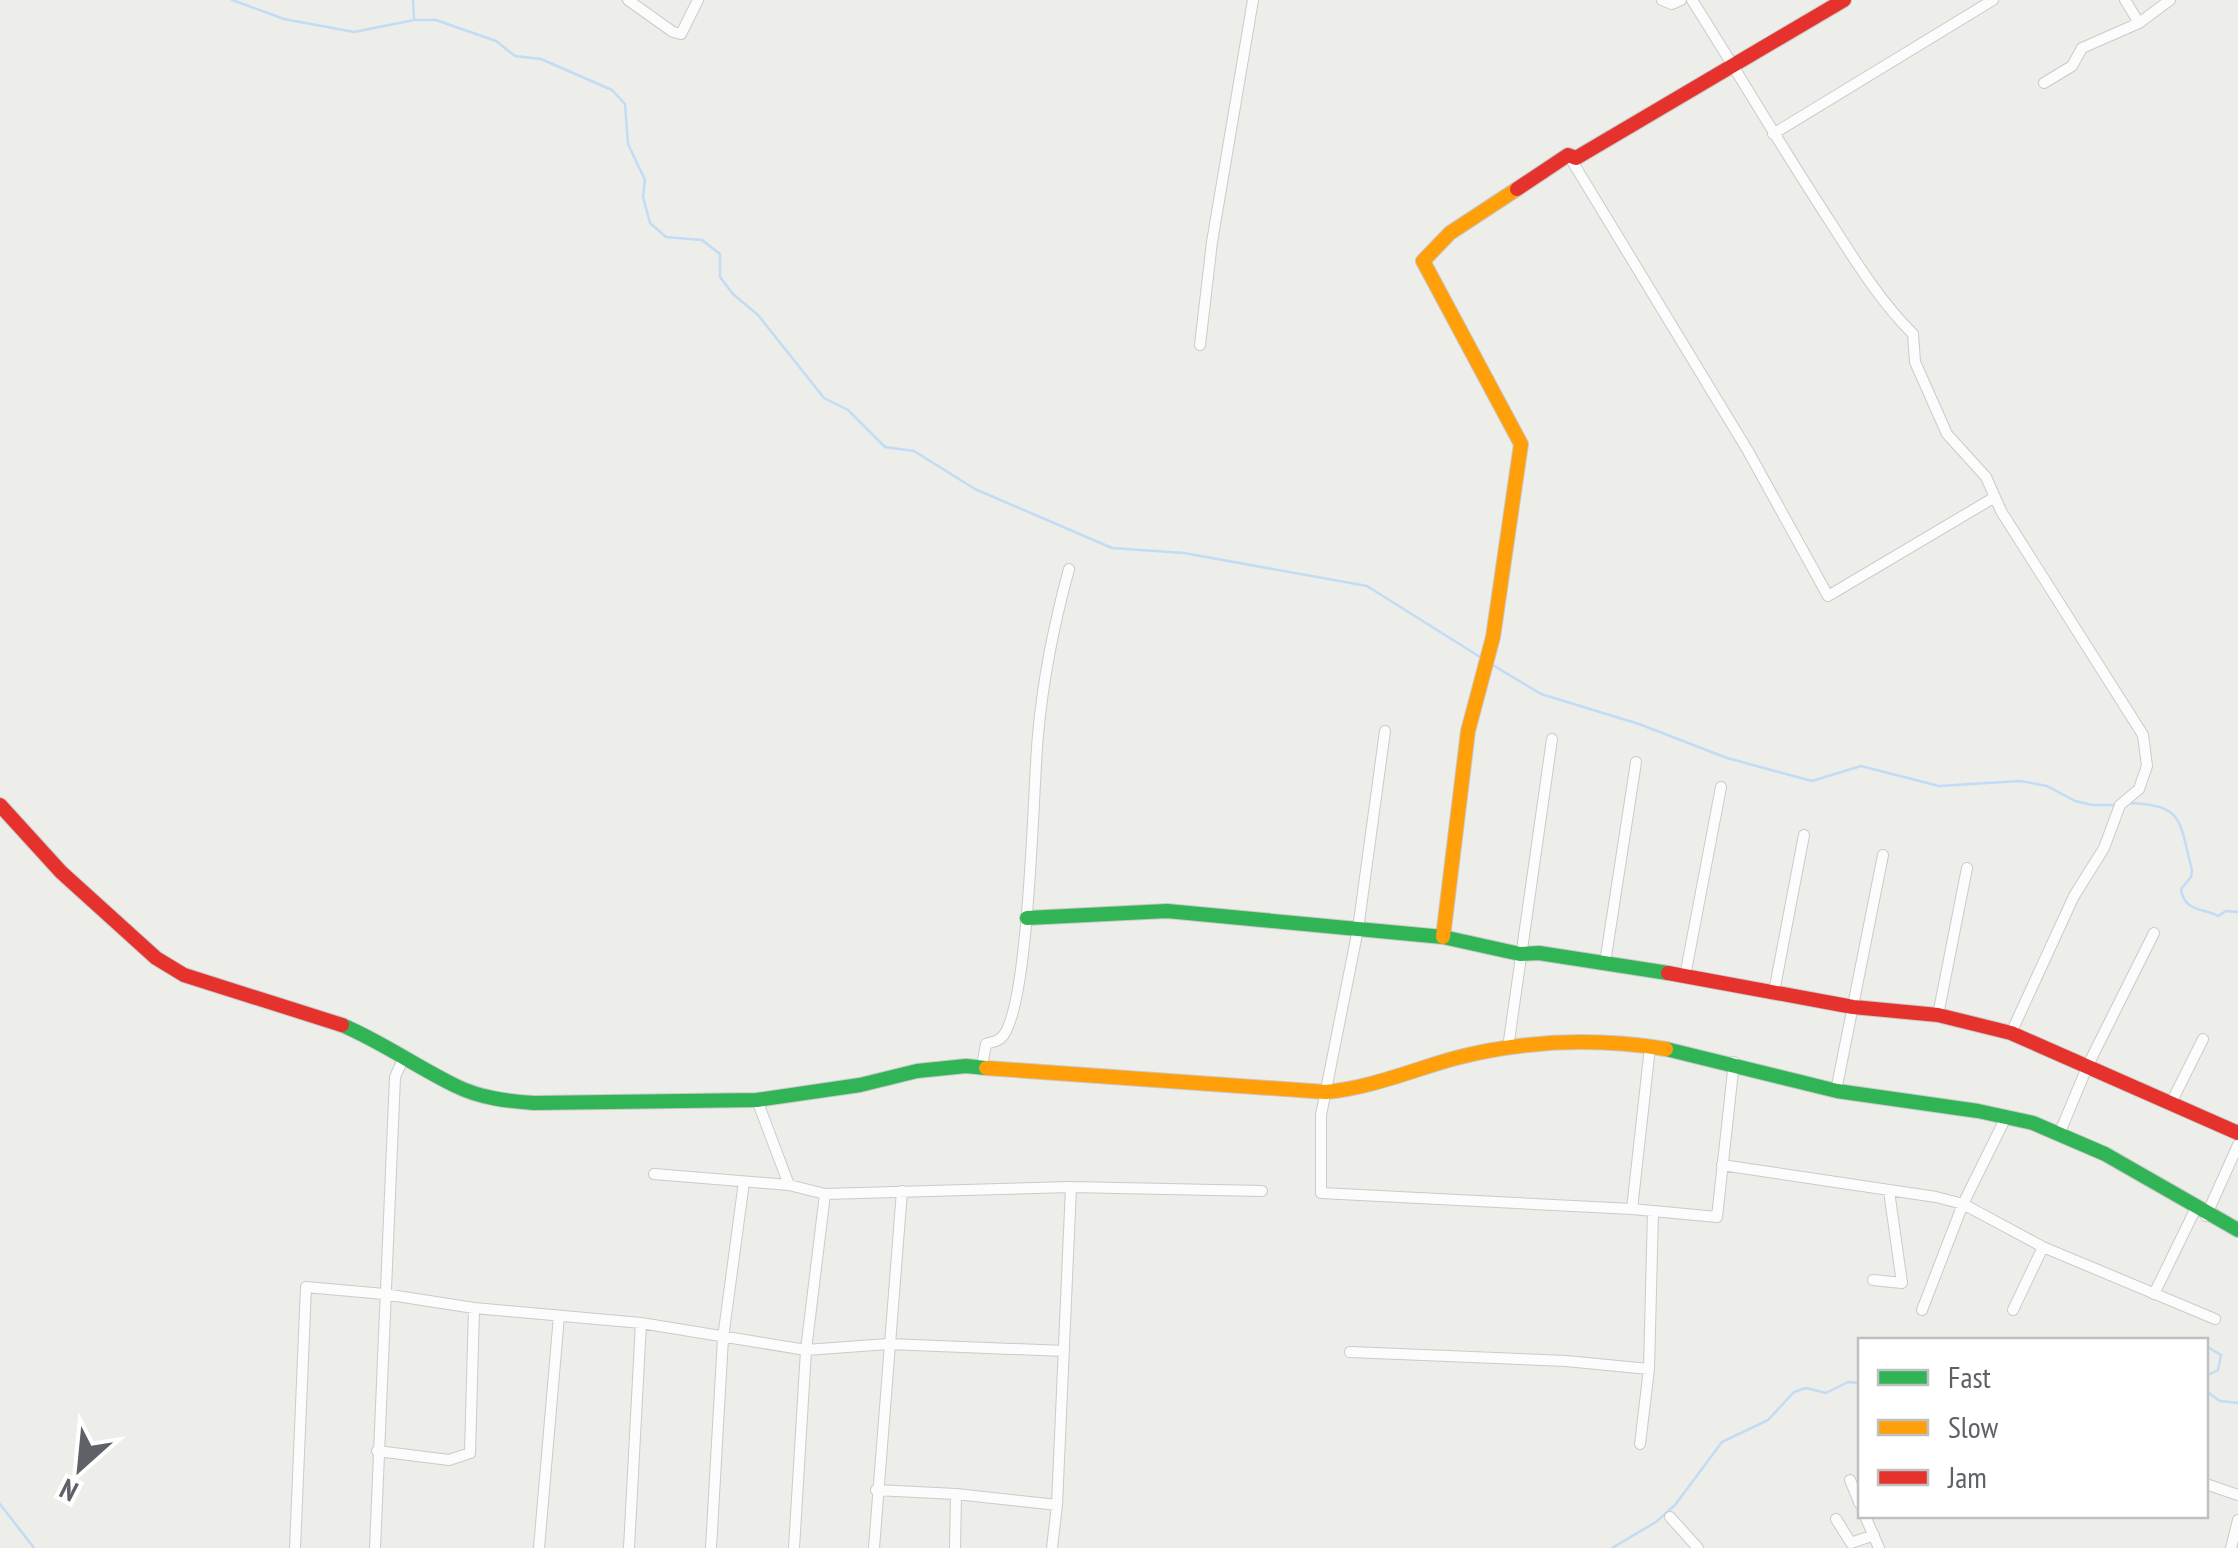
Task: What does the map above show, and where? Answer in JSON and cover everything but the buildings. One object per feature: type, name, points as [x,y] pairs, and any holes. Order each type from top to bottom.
[{"type":"street","points":[[628,0],[682,34],[698,0]]},
{"type":"street","points":[[1200,346],[1212,242],[1253,0]]},
{"type":"street","points":[[1662,0],[1672,4],[1680,0]]},
{"type":"street","points":[[1692,0],[1773,134],[1888,309],[1913,334],[1915,362],[1946,434],[1986,477],[2143,734],[2147,766],[2139,789],[2120,805],[2104,848],[2074,896],[2011,1033]]},
{"type":"street","points":[[1568,155],[1576,158],[1844,0]]},
{"type":"street","points":[[1773,134],[1993,0]]},
{"type":"street","points":[[2126,0],[2139,23]]},
{"type":"street","points":[[2044,83],[2072,66],[2082,48],[2139,23],[2170,0]]},
{"type":"street","points":[[1568,155],[1748,450],[1828,596],[1995,497]]},
{"type":"street","points":[[1443,937],[1468,730],[1493,638],[1521,444],[1424,261],[1450,233],[1568,155]]},
{"type":"street","points":[[982,1066],[986,1044],[1001,1038],[1009,1023],[1028,918],[1038,736],[1050,638],[1069,569]]},
{"type":"street","points":[[1385,730],[1358,928],[1321,1115],[1322,1193],[1632,1209],[1717,1218],[1734,1062]]},
{"type":"street","points":[[1508,1048],[1552,739]]},
{"type":"street","points":[[1605,963],[1636,762]]},
{"type":"street","points":[[1685,976],[1721,787]]},
{"type":"street","points":[[0,804],[60,872],[156,958],[184,975],[334,1022],[458,1087],[499,1100],[757,1100],[860,1085],[917,1070],[982,1066],[1104,1078],[1348,1091],[1438,1063],[1508,1048],[1604,1040],[1734,1062],[1836,1090],[2006,1117],[2060,1132],[2238,1230]]},
{"type":"street","points":[[1774,992],[1804,835]]},
{"type":"street","points":[[1836,1090],[1883,855]]},
{"type":"street","points":[[1938,1015],[1968,868]]},
{"type":"street","points":[[1028,918],[1168,911],[1443,937],[1520,954],[1540,953],[1605,963],[1853,1007],[1938,1015],[2011,1033],[2238,1133]]},
{"type":"street","points":[[2060,1132],[2088,1065],[2154,933]]},
{"type":"street","points":[[2171,1103],[2203,1038]]},
{"type":"street","points":[[1632,1209],[1650,1047]]},
{"type":"street","points":[[375,1548],[395,1077],[404,1056]]},
{"type":"street","points":[[757,1100],[789,1184]]},
{"type":"street","points":[[1922,1310],[1963,1204],[2006,1117]]},
{"type":"street","points":[[2154,1294],[2238,1145]]},
{"type":"street","points":[[1722,1165],[1963,1204],[2043,1247],[2216,1319]]},
{"type":"street","points":[[654,1174],[789,1184],[825,1194],[1071,1187],[1262,1191]]},
{"type":"street","points":[[711,1548],[723,1338],[744,1182]]},
{"type":"street","points":[[1052,1548],[1071,1187]]},
{"type":"street","points":[[874,1548],[902,1190]]},
{"type":"street","points":[[1872,1280],[1902,1283],[1889,1191]]},
{"type":"street","points":[[794,1548],[806,1350],[825,1194]]},
{"type":"street","points":[[1640,1444],[1649,1368],[1652,1211]]},
{"type":"street","points":[[2013,1310],[2043,1247]]},
{"type":"street","points":[[295,1548],[306,1288],[641,1323],[806,1350],[888,1344],[1064,1351]]},
{"type":"street","points":[[377,1451],[449,1460],[470,1453],[474,1308]]},
{"type":"street","points":[[539,1548],[559,1316]]},
{"type":"street","points":[[629,1548],[641,1323]]},
{"type":"street","points":[[1350,1352],[1649,1368]]},
{"type":"street","points":[[1850,1480],[1858,1499]]},
{"type":"street","points":[[2208,1485],[2238,1494]]},
{"type":"street","points":[[876,1490],[1057,1505]]},
{"type":"street","points":[[955,1548],[956,1494]]},
{"type":"street","points":[[1670,1517],[1698,1548]]},
{"type":"street","points":[[1867,1518],[1879,1548]]},
{"type":"street","points":[[1836,1519],[1851,1543],[1874,1535]]},
{"type":"street","points":[[2231,1548],[2238,1520]]},
{"type":"waterway","points":[[232,0],[284,19],[354,32],[414,20],[436,20],[496,41],[515,56],[541,59],[612,90],[625,104],[628,144],[645,180],[643,197],[650,223],[666,237],[702,240],[720,254],[720,277],[733,294],[758,315],[824,398],[848,410],[885,447],[914,451],[975,489],[1112,548],[1184,553],[1367,586],[1480,657]]},
{"type":"waterway","points":[[413,0],[414,18]]},
{"type":"waterway","points":[[1491,664],[1541,694],[1639,724],[1727,758],[1812,781],[1861,766],[1939,786],[2020,781],[2047,786],[2075,801],[2116,805]]},
{"type":"waterway","points":[[2128,803],[2161,807],[2177,819],[2192,870],[2181,889],[2186,902],[2218,916],[2226,911],[2238,912]]},
{"type":"waterway","points":[[2208,1347],[2221,1355],[2218,1370],[2208,1375]]},
{"type":"waterway","points":[[1612,1548],[1656,1522],[1675,1505],[1722,1442],[1768,1420],[1794,1392],[1806,1388],[1826,1393],[1848,1382],[1858,1383]]},
{"type":"waterway","points":[[2208,1392],[2220,1401],[2238,1403]]},
{"type":"waterway","points":[[0,1504],[34,1548]]},
{"type":"traffic: fast","points":[[1027,918],[1167,911],[1443,937],[1520,954],[1539,953],[1668,973]]},
{"type":"traffic: fast","points":[[342,1025],[465,1090],[534,1103],[757,1100],[860,1085],[917,1071],[986,1068]]},
{"type":"traffic: fast","points":[[1666,1049],[1837,1091],[2033,1123],[2105,1154],[2238,1230]]},
{"type":"traffic: slow","points":[[1443,937],[1468,731],[1493,637],[1521,444],[1423,261],[1450,233],[1517,189]]},
{"type":"traffic: slow","points":[[986,1068],[1326,1092],[1374,1083],[1452,1059],[1532,1044],[1612,1043],[1666,1049]]},
{"type":"traffic: jam","points":[[1517,189],[1568,155],[1576,158],[1844,0]]},
{"type":"traffic: jam","points":[[0,805],[61,872],[156,958],[184,975],[342,1025]]},
{"type":"traffic: jam","points":[[1668,973],[1853,1007],[1938,1015],[2011,1033],[2238,1133]]}]
